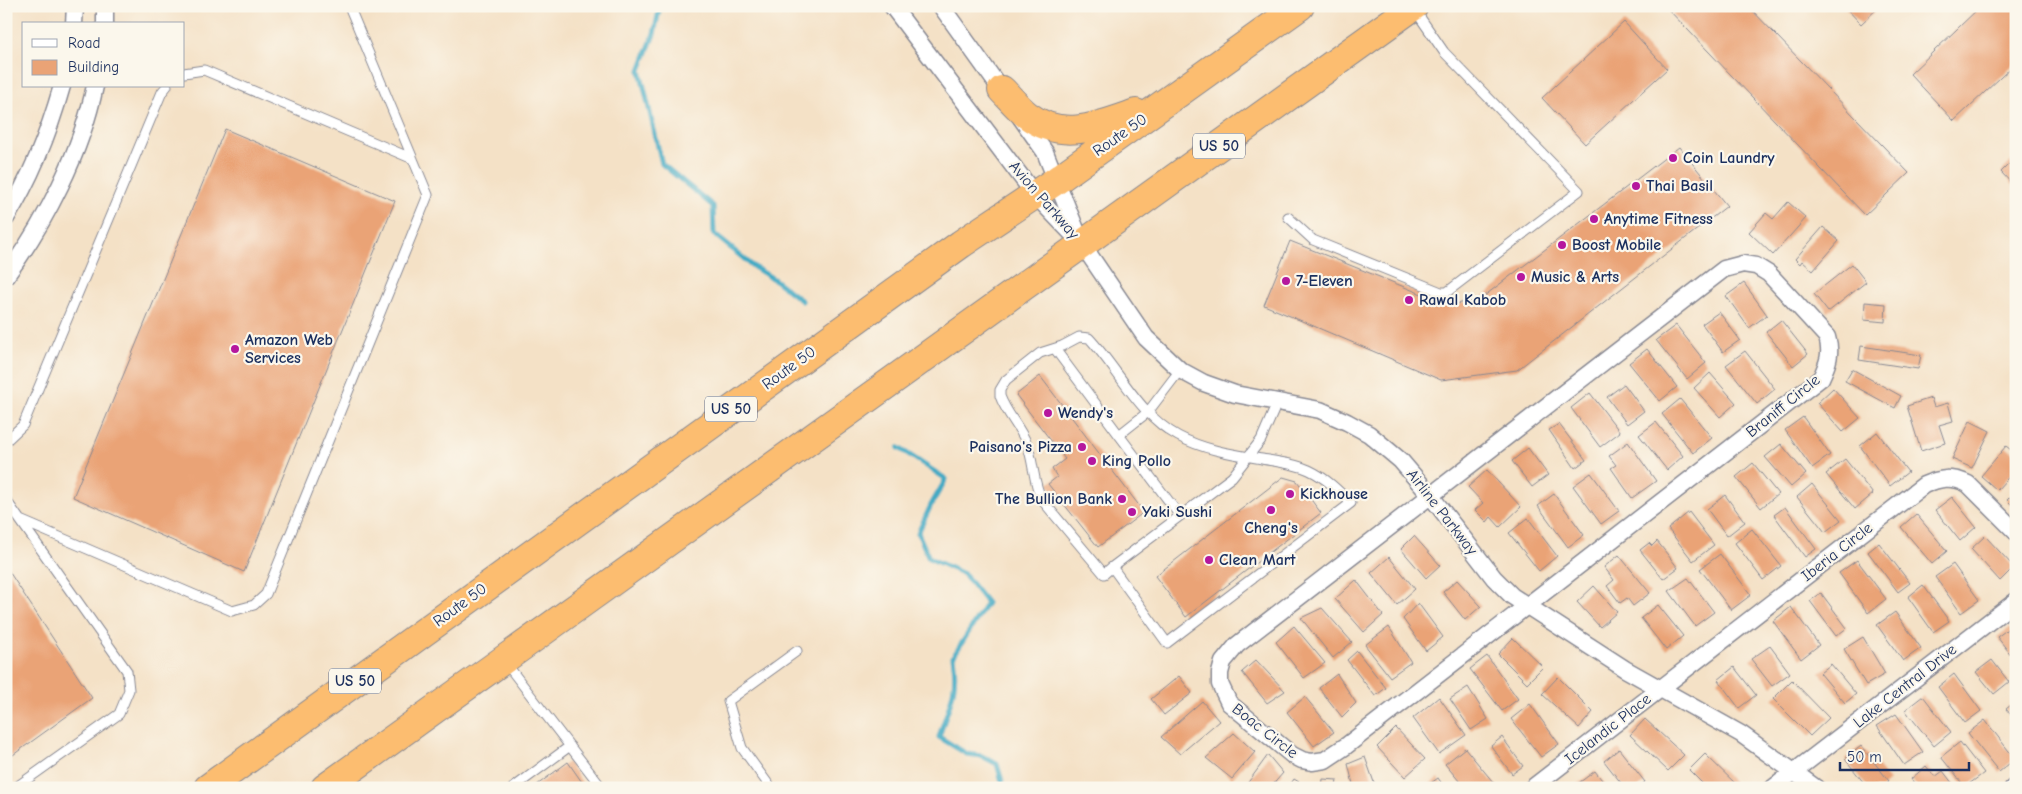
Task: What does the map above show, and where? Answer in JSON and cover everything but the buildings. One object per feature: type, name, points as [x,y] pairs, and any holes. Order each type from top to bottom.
[{"type":"highway","name":"Route 50","points":[[208,788],[961,244],[1057,180],[1300,6]]},
{"type":"highway","name":"US 50","points":[[325,788],[1413,7]]},
{"type":"highway","points":[[1002,90],[1026,114],[1045,126],[1079,130],[1092,128],[1164,104]]},
{"type":"street","points":[[74,22],[75,6]]},
{"type":"street","points":[[105,22],[106,6]]},
{"type":"street","name":"Avion Parkway","points":[[892,6],[1035,195],[1082,244]]},
{"type":"street","name":"Avion Parkway","points":[[941,6],[1045,152],[1082,244]]},
{"type":"street","points":[[6,218],[16,203],[37,158],[54,117],[61,88]]},
{"type":"street","points":[[6,276],[28,246],[59,186],[88,116],[95,88]]},
{"type":"street","name":"Airline Parkway","points":[[1082,244],[1146,338],[1180,370],[1204,383],[1235,394],[1320,410],[1369,434],[1401,461],[1430,495],[1494,578],[1512,596],[1625,669],[1741,734],[1816,788]]},
{"type":"street","name":"Braniff Circle","points":[[1430,495],[1724,269],[1743,264],[1756,266],[1769,274],[1818,326],[1827,337],[1830,354],[1829,361],[1821,378],[1528,606]]},
{"type":"street","name":"Iberia Circle","points":[[1660,689],[1924,485],[1935,480],[1946,478],[1958,479],[1968,484],[2016,532]]},
{"type":"street","name":"Boac Circle","points":[[1430,495],[1237,645],[1223,662],[1220,672],[1220,684],[1223,694],[1229,703],[1292,755],[1312,762],[1325,760],[1346,746],[1528,606]]},
{"type":"street","name":"Lake Central Drive","points":[[1773,788],[2016,601]]},
{"type":"street","name":"Icelandic Place","points":[[1532,788],[1660,689]]},
{"type":"lane","points":[[20,520],[232,611],[254,605],[266,594],[428,194],[349,6]]},
{"type":"lane","points":[[1288,216],[1313,240],[1441,292],[1447,292],[1579,192],[1444,52],[1413,7]]},
{"type":"lane","points":[[185,73],[204,70],[413,159]]},
{"type":"lane","points":[[6,441],[23,425],[162,92],[165,88]]},
{"type":"lane","points":[[1112,567],[1167,643],[1351,502],[1332,484],[1308,469],[1291,464],[1250,457],[1202,447],[1165,428],[1148,412],[1090,338],[1079,337],[1055,349],[1040,353],[1006,380],[1002,385],[1000,396],[1027,444],[1032,458],[1038,492],[1042,500],[1104,574],[1112,567],[1232,478],[1250,457],[1261,440],[1278,401]]},
{"type":"lane","points":[[1055,349],[1180,516]]},
{"type":"lane","points":[[1119,435],[1148,412],[1180,370]]},
{"type":"lane","points":[[6,500],[127,671],[129,690],[119,714],[16,788]]},
{"type":"lane","points":[[771,788],[742,748],[728,701],[798,651]]},
{"type":"lane","points":[[503,660],[602,788]]},
{"type":"lane","points":[[513,788],[570,746]]},
{"type":"waterway","points":[[660,6],[654,34],[640,70],[662,164],[713,206],[714,234],[754,267],[775,280],[802,301]]},
{"type":"waterway","points":[[899,448],[946,479],[918,533],[929,558],[964,574],[987,603],[953,657],[954,689],[939,737],[967,754],[982,756],[997,764],[1004,788]]},
{"type":"place","name":"Coin Laundry","points":[[1673,158]]},
{"type":"place","name":"Thai Basil","points":[[1636,186]]},
{"type":"place","name":"Anytime Fitness","points":[[1594,219]]},
{"type":"place","name":"Boost Mobile","points":[[1562,245]]},
{"type":"place","name":"Music & Arts","points":[[1521,277]]},
{"type":"place","name":"7-Eleven","points":[[1286,281]]},
{"type":"place","name":"Rawal Kabob","points":[[1409,300]]},
{"type":"place","name":"Amazon Web Services","points":[[235,349]]},
{"type":"place","name":"Wendy's","points":[[1048,413]]},
{"type":"place","name":"Paisano's Pizza","points":[[1082,447]]},
{"type":"place","name":"King Pollo","points":[[1092,461]]},
{"type":"place","name":"Kickhouse","points":[[1290,494]]},
{"type":"place","name":"The Bullion Bank","points":[[1122,499]]},
{"type":"place","name":"Cheng's","points":[[1271,510]]},
{"type":"place","name":"Yaki Sushi","points":[[1132,512]]},
{"type":"place","name":"Clean Mart","points":[[1209,560]]}]
